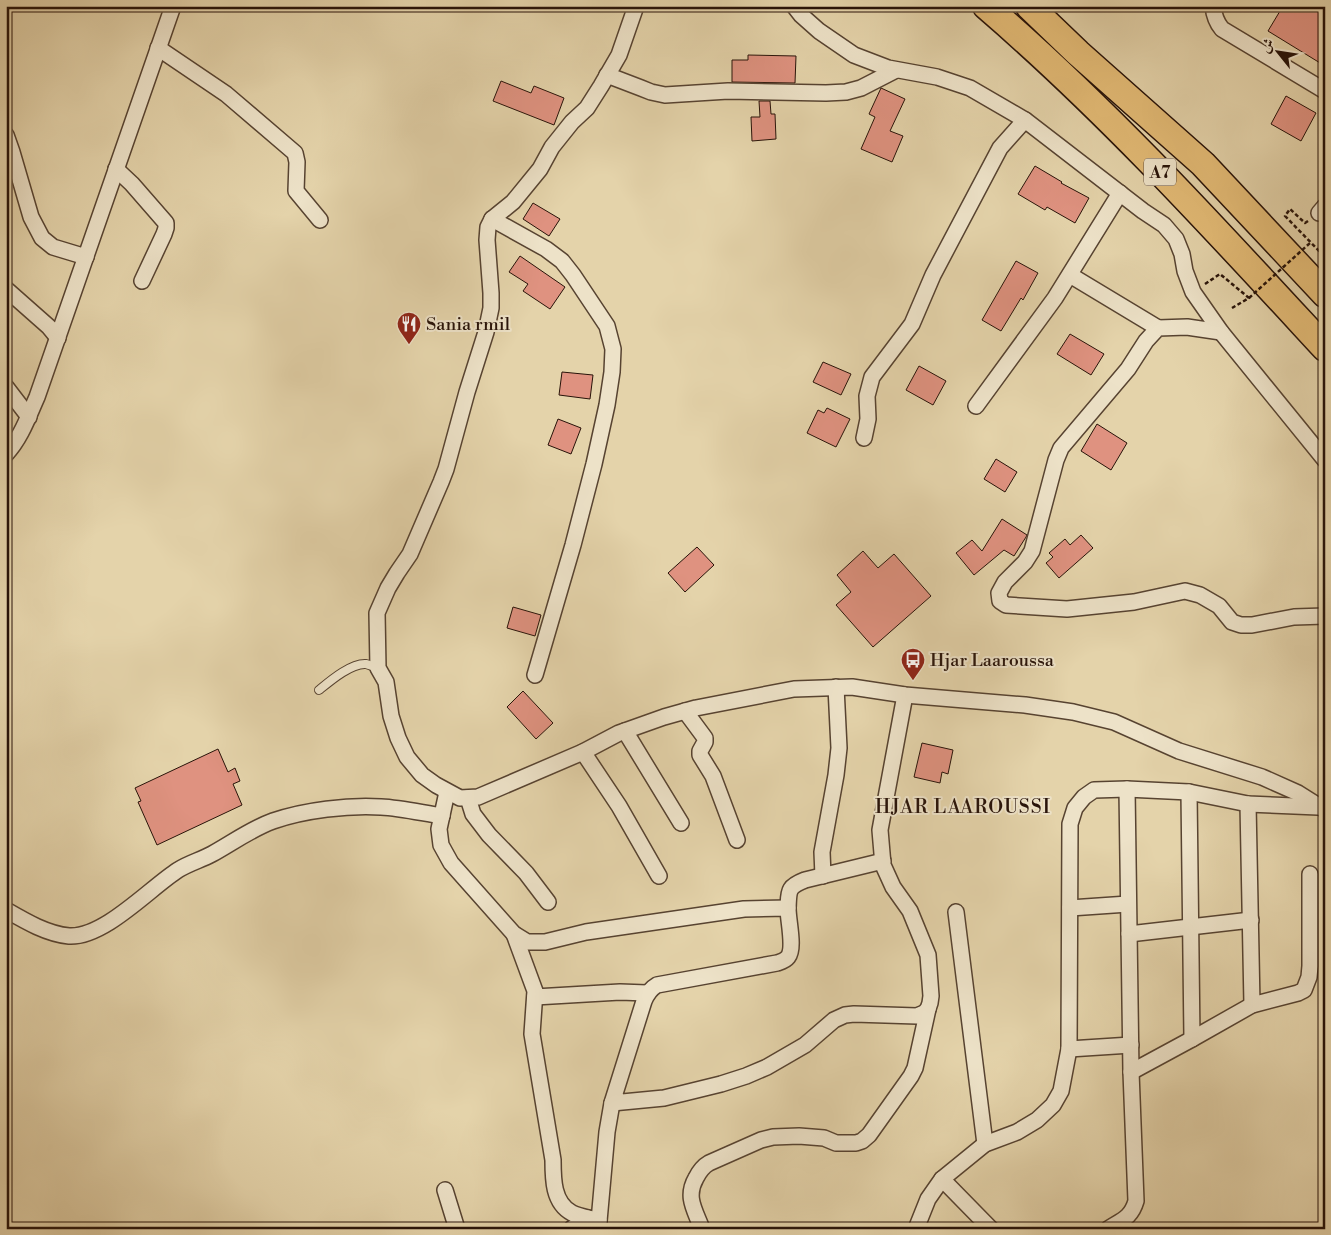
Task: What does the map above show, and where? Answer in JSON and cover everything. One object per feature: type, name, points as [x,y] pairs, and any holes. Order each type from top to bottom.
[{"type":"highway","name":"A7","points":[[986,6],[1020,35],[1182,194],[1325,348]]},
{"type":"highway","name":"A7","points":[[1028,6],[1078,53],[1204,164],[1325,294]]},
{"type":"street","points":[[6,454],[17,441],[29,417],[173,6]]},
{"type":"street","points":[[636,6],[619,55],[602,86],[587,108],[572,122],[552,147],[540,169],[513,202],[492,220],[488,227],[491,308],[486,332],[466,392],[441,482],[410,554],[396,573],[377,613],[378,668],[386,682],[391,716],[407,757],[422,775],[460,798],[478,797],[583,752],[619,732],[664,717],[794,689],[852,687],[904,695],[1025,705],[1073,712],[1114,722],[1179,751],[1262,777],[1298,793],[1322,808]]},
{"type":"street","points":[[794,6],[819,31],[854,55],[888,68],[938,77],[970,88],[1025,120],[1120,194],[1164,225],[1176,238],[1193,292],[1221,332],[1325,460]]},
{"type":"street","points":[[1213,6],[1216,23],[1222,30],[1325,90]]},
{"type":"street","points":[[158,48],[226,94],[294,153],[297,162],[296,191],[320,220]]},
{"type":"street","points":[[607,75],[650,92],[665,95],[728,91],[826,93],[846,92],[861,88],[896,70]]},
{"type":"street","points":[[864,438],[868,419],[867,396],[872,376],[912,324],[933,275],[1000,148],[1025,120]]},
{"type":"street","points":[[6,135],[31,217],[42,238],[53,247],[86,257]]},
{"type":"street","points":[[116,169],[132,184],[166,223],[164,234],[142,280]]},
{"type":"street","points":[[976,406],[1045,313],[1120,194]]},
{"type":"street","points":[[492,220],[562,261],[607,326],[613,348],[612,372],[607,405],[594,464],[573,546],[534,675]]},
{"type":"street","points":[[1070,275],[1158,328],[1188,327],[1221,332]]},
{"type":"street","points":[[6,289],[49,327],[58,338]]},
{"type":"street","points":[[1158,328],[1146,341],[1128,369],[1061,448],[1056,460],[1032,551],[1025,562],[1005,582],[999,593],[1000,601],[1006,605],[1067,609],[1134,602],[1185,591],[1200,595],[1219,606],[1232,622],[1242,625],[1294,617],[1325,616]]},
{"type":"street","points":[[6,387],[29,417]]},
{"type":"street","points":[[823,876],[822,852],[839,748],[836,687]]},
{"type":"street","points":[[702,1229],[691,1198],[690,1188],[703,1167],[761,1140],[773,1137],[799,1136],[824,1138],[836,1143],[856,1143],[862,1141],[915,1068],[931,996],[928,955],[910,911],[893,887],[883,865],[880,830],[904,695]]},
{"type":"street","points":[[685,711],[705,738],[700,755],[713,776],[737,840]]},
{"type":"street","points":[[625,731],[681,823]]},
{"type":"street","points":[[583,752],[619,806],[659,876]]},
{"type":"street","points":[[916,1229],[928,1199],[942,1180],[986,1144],[1017,1132],[1038,1120],[1062,1091],[1069,1049],[1070,824],[1076,808],[1084,797],[1094,790],[1127,789],[1189,792],[1248,804],[1322,808]]},
{"type":"street","points":[[1109,1229],[1130,1215],[1136,1201],[1131,1072],[1127,789]]},
{"type":"street","points":[[448,792],[439,829],[441,845],[451,863],[514,934],[528,942],[545,942],[586,932],[690,916],[744,909],[788,908]]},
{"type":"street","points":[[1189,792],[1192,1039]]},
{"type":"street","points":[[468,798],[473,814],[526,873],[548,902]]},
{"type":"street","points":[[1248,804],[1252,1005]]},
{"type":"street","points":[[6,910],[28,923],[53,932],[70,936],[84,934],[104,926],[179,870],[212,854],[247,833],[272,822],[299,814],[351,807],[383,807],[442,816]]},
{"type":"street","points":[[595,1223],[612,1103],[647,993],[651,988],[657,986],[777,964],[783,961],[788,957],[791,949],[788,908],[789,892],[793,886],[804,880],[883,861]]},
{"type":"street","points":[[1131,1072],[1252,1005],[1304,990],[1310,966],[1310,874]]},
{"type":"street","points":[[1070,908],[1128,904]]},
{"type":"street","points":[[956,912],[986,1144]]},
{"type":"street","points":[[1129,934],[1251,920]]},
{"type":"street","points":[[514,934],[535,991],[532,1034],[553,1160],[553,1179],[556,1192],[560,1202],[571,1212],[595,1223]]},
{"type":"street","points":[[535,997],[620,992],[647,993]]},
{"type":"street","points":[[612,1103],[664,1098],[746,1076],[767,1067],[805,1045],[824,1027],[845,1015],[918,1016],[928,1009]]},
{"type":"street","points":[[1069,1049],[1131,1045]]},
{"type":"street","points":[[942,1180],[991,1229]]},
{"type":"street","points":[[445,1190],[457,1229]]},
{"type":"street","points":[[571,1229],[595,1223]]},
{"type":"lane","points":[[319,690],[337,675],[356,666],[365,664],[378,668]]},
{"type":"path","points":[[1290,209],[1285,216],[1325,257]]},
{"type":"path","points":[[1232,308],[1248,298],[1310,243]]},
{"type":"path","points":[[1193,292],[1220,274],[1248,298]]},
{"type":"building","points":[[1283,6],[1325,6],[1325,66],[1268,31]]},
{"type":"building","points":[[748,55],[796,56],[795,83],[732,82],[732,60],[748,60]]},
{"type":"building","points":[[501,81],[531,93],[534,86],[564,98],[554,125],[493,101]]},
{"type":"building","points":[[881,88],[905,99],[890,131],[903,136],[892,162],[861,149],[875,117],[869,114]]},
{"type":"building","points":[[1286,96],[1316,113],[1301,141],[1271,124]]},
{"type":"building","points":[[759,101],[770,101],[771,114],[775,114],[776,139],[752,141],[751,117],[760,117]]},
{"type":"building","points":[[1035,166],[1089,198],[1075,223],[1047,207],[1045,210],[1018,194]]},
{"type":"building","points":[[533,203],[560,219],[549,236],[523,219]]},
{"type":"building","points":[[520,256],[565,287],[550,309],[523,291],[528,284],[509,272]]},
{"type":"building","points":[[1016,261],[1038,273],[1023,300],[1021,298],[1001,331],[982,320]]},
{"type":"building","points":[[1070,334],[1104,354],[1091,375],[1057,354]]},
{"type":"building","points":[[823,362],[851,374],[841,395],[813,382]]},
{"type":"building","points":[[919,366],[946,381],[933,405],[906,390]]},
{"type":"building","points":[[562,372],[593,375],[590,399],[559,395]]},
{"type":"building","points":[[827,408],[850,419],[836,447],[807,433],[818,410],[824,413]]},
{"type":"building","points":[[558,419],[581,428],[571,454],[548,445]]},
{"type":"building","points":[[1097,424],[1127,443],[1111,470],[1081,451]]},
{"type":"building","points":[[996,459],[1017,472],[1005,492],[984,479]]},
{"type":"building","points":[[1002,519],[1027,535],[1014,556],[1004,550],[974,575],[956,553],[972,540],[982,551]]},
{"type":"building","points":[[1081,535],[1093,548],[1059,578],[1046,563],[1053,557],[1049,553],[1065,539],[1070,545]]},
{"type":"building","points":[[697,547],[714,565],[685,592],[668,573]]},
{"type":"building","points":[[863,551],[878,568],[894,554],[931,596],[873,647],[836,605],[851,592],[837,575]]},
{"type":"building","points":[[513,607],[541,615],[535,636],[507,628]]},
{"type":"building","points":[[523,691],[553,723],[536,739],[507,707]]},
{"type":"building","points":[[922,743],[953,750],[948,774],[942,772],[940,783],[914,777]]},
{"type":"building","points":[[218,749],[228,772],[235,768],[240,781],[233,784],[242,805],[157,845],[138,802],[141,801],[135,788]]},
{"type":"place","name":"Sania rmil","points":[[409,345]]},
{"type":"place","name":"Hjar Laaroussa","points":[[913,681]]},
{"type":"district","name":"HJAR LAAROUSSI","points":[[963,806]]}]
